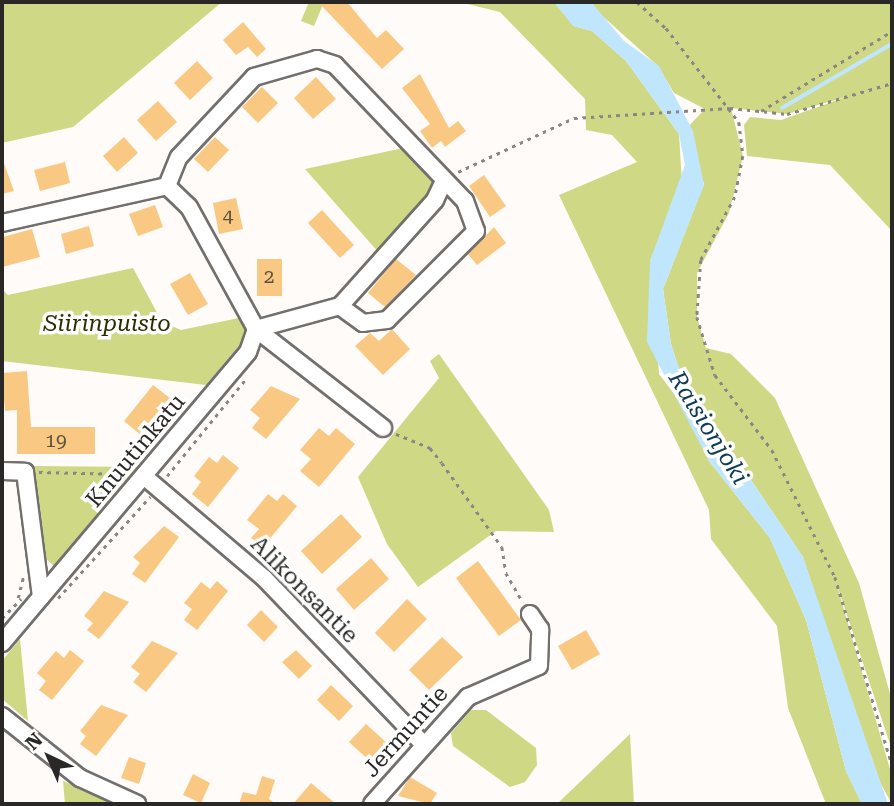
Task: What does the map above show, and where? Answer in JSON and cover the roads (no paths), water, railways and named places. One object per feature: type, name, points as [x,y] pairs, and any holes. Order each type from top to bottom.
[{"type":"street","points":[[167,186],[179,157],[254,77],[317,59],[335,65],[471,211],[476,231],[471,239],[387,320],[363,323],[340,306]]},
{"type":"street","points":[[256,329],[340,306],[435,200],[443,183]]},
{"type":"street","points":[[2,223],[167,186]]},
{"type":"street","points":[[167,186],[189,207],[256,329],[383,428]]},
{"type":"street","name":"Knuutinkatu","points":[[2,643],[140,476],[166,464],[252,347],[256,329]]},
{"type":"street","points":[[2,471],[25,472],[41,597]]},
{"type":"street","name":"Alikonsantie","points":[[140,476],[264,578],[422,743]]},
{"type":"street","name":"Jermuntie","points":[[372,804],[422,743],[468,697],[539,666],[540,629],[530,614]]},
{"type":"street","points":[[2,716],[80,779],[137,804]]},
{"type":"water","name":"Raisionjoki","points":[[554,2],[592,3],[624,41],[659,66],[693,131],[704,185],[663,289],[671,344],[682,378],[803,557],[888,804],[862,804],[846,771],[806,620],[770,538],[709,461],[647,342],[650,261],[685,165],[679,134],[626,61],[592,31],[573,26]]},
{"type":"waterway","points":[[782,108],[892,44]]},
{"type":"park label","name":"Siirinpuisto","points":[[107,324]]}]
